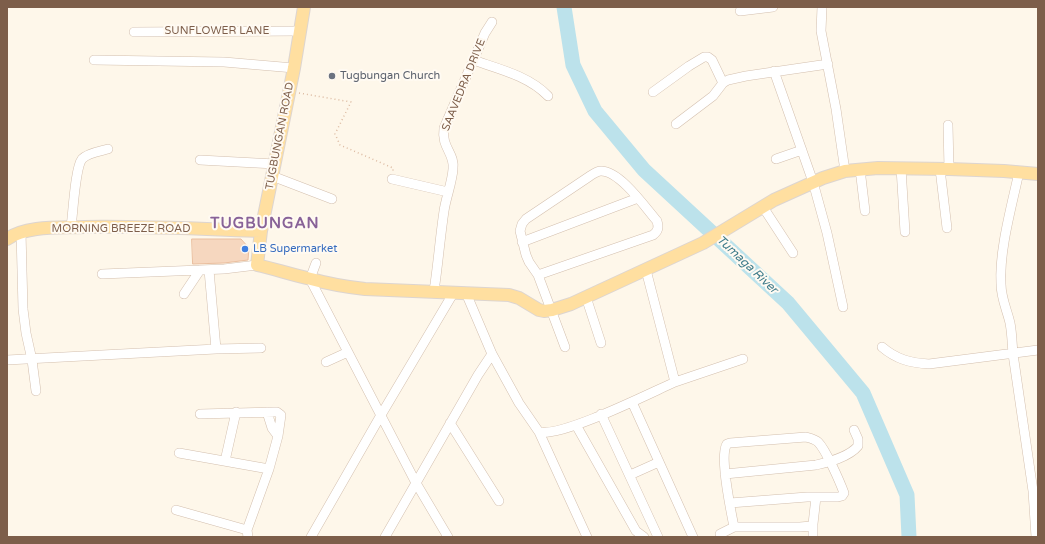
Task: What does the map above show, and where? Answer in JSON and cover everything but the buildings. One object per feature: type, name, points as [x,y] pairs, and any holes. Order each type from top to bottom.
[{"type":"main road","name":"TUGBUNGAN ROAD","points":[[257,266],[261,231],[294,68],[304,7]]},
{"type":"main road","points":[[257,266],[285,271],[310,279],[365,289],[509,295],[518,298],[539,310],[552,310],[572,304],[703,243],[763,207],[813,182],[845,171],[900,168],[1038,174]]},
{"type":"main road","name":"MORNING BREEZE ROAD","points":[[12,234],[42,229],[71,227],[261,231]]},
{"type":"street","points":[[740,11],[773,7]]},
{"type":"street","points":[[822,7],[821,31],[839,128],[845,171]]},
{"type":"street","name":"SAAVEDRA DRIVE","points":[[434,291],[444,212],[453,169],[453,163],[444,142],[444,128],[485,33],[492,22]]},
{"type":"street","name":"SUNFLOWER LANE","points":[[134,32],[300,31]]},
{"type":"street","points":[[653,92],[704,57],[708,57],[712,60],[723,83]]},
{"type":"street","points":[[94,60],[224,62],[294,68]]},
{"type":"street","points":[[473,60],[530,81],[541,88],[548,96]]},
{"type":"street","points":[[676,124],[713,96],[723,83],[736,78],[774,71],[828,64]]},
{"type":"street","points":[[774,71],[813,182],[828,233],[844,307]]},
{"type":"street","points":[[947,228],[944,169],[948,125]]},
{"type":"street","points":[[71,227],[77,176],[82,159],[86,156],[108,149]]},
{"type":"street","points":[[776,159],[802,150]]},
{"type":"street","points":[[200,160],[275,164]]},
{"type":"street","points":[[900,168],[905,232]]},
{"type":"street","points":[[860,169],[865,211]]},
{"type":"street","points":[[538,275],[652,235],[657,232],[657,221],[620,179],[601,171],[596,172],[526,219],[522,224],[520,231],[522,242],[529,262],[538,275],[565,346]]},
{"type":"street","points":[[1019,172],[1003,247],[1000,283],[1002,298],[1009,322],[1035,490],[1036,537]]},
{"type":"street","points":[[272,176],[332,200]]},
{"type":"street","points":[[392,179],[448,192]]},
{"type":"street","points":[[522,242],[638,198]]},
{"type":"street","points":[[763,207],[793,252]]},
{"type":"street","points":[[12,234],[36,391]]},
{"type":"street","points":[[316,263],[310,279],[416,483],[448,537]]},
{"type":"street","points":[[102,274],[205,270],[257,266]]},
{"type":"street","points":[[184,294],[205,270]]},
{"type":"street","points":[[205,270],[216,349]]},
{"type":"street","points":[[646,270],[675,382]]},
{"type":"street","points":[[311,537],[381,415],[460,293],[519,402],[539,432],[587,537]]},
{"type":"street","points":[[586,297],[601,343]]},
{"type":"street","points":[[882,347],[889,354],[899,359],[914,363],[929,364],[1038,350]]},
{"type":"street","points":[[7,360],[261,348]]},
{"type":"street","points":[[326,362],[348,352]]},
{"type":"street","points":[[385,537],[450,423],[492,354]]},
{"type":"street","points":[[539,432],[544,433],[576,425],[632,402],[675,382],[743,359]]},
{"type":"street","points":[[632,402],[693,537]]},
{"type":"street","points":[[225,461],[236,412]]},
{"type":"street","points":[[176,510],[247,533],[269,469],[278,436],[272,428],[267,412],[200,414]]},
{"type":"street","points":[[601,414],[658,537]]},
{"type":"street","points":[[450,423],[499,501]]},
{"type":"street","points":[[576,425],[636,531],[644,537]]},
{"type":"street","points":[[725,474],[816,465],[829,462],[852,452],[858,446],[858,439],[854,430]]},
{"type":"street","points":[[730,503],[816,497],[838,497],[844,495],[838,477],[818,441],[806,437],[730,443],[725,447],[725,474],[734,527]]},
{"type":"street","points":[[179,453],[269,469]]},
{"type":"street","points":[[630,475],[659,462]]},
{"type":"street","points":[[813,537],[816,497]]},
{"type":"street","points":[[710,537],[720,535],[734,527],[800,528],[813,525]]},
{"type":"path","points":[[289,92],[351,102],[335,134],[340,145],[393,168],[392,179]]},
{"type":"waterway","name":"Tumaga River","points":[[564,7],[573,65],[595,111],[644,170],[788,303],[863,393],[907,495],[909,537]]},
{"type":"place","name":"Tugbungan Church","points":[[332,76]]},
{"type":"place","name":"LB Supermarket","points":[[245,249]]},
{"type":"district","name":"TUGBUNGAN","points":[[265,224]]}]
